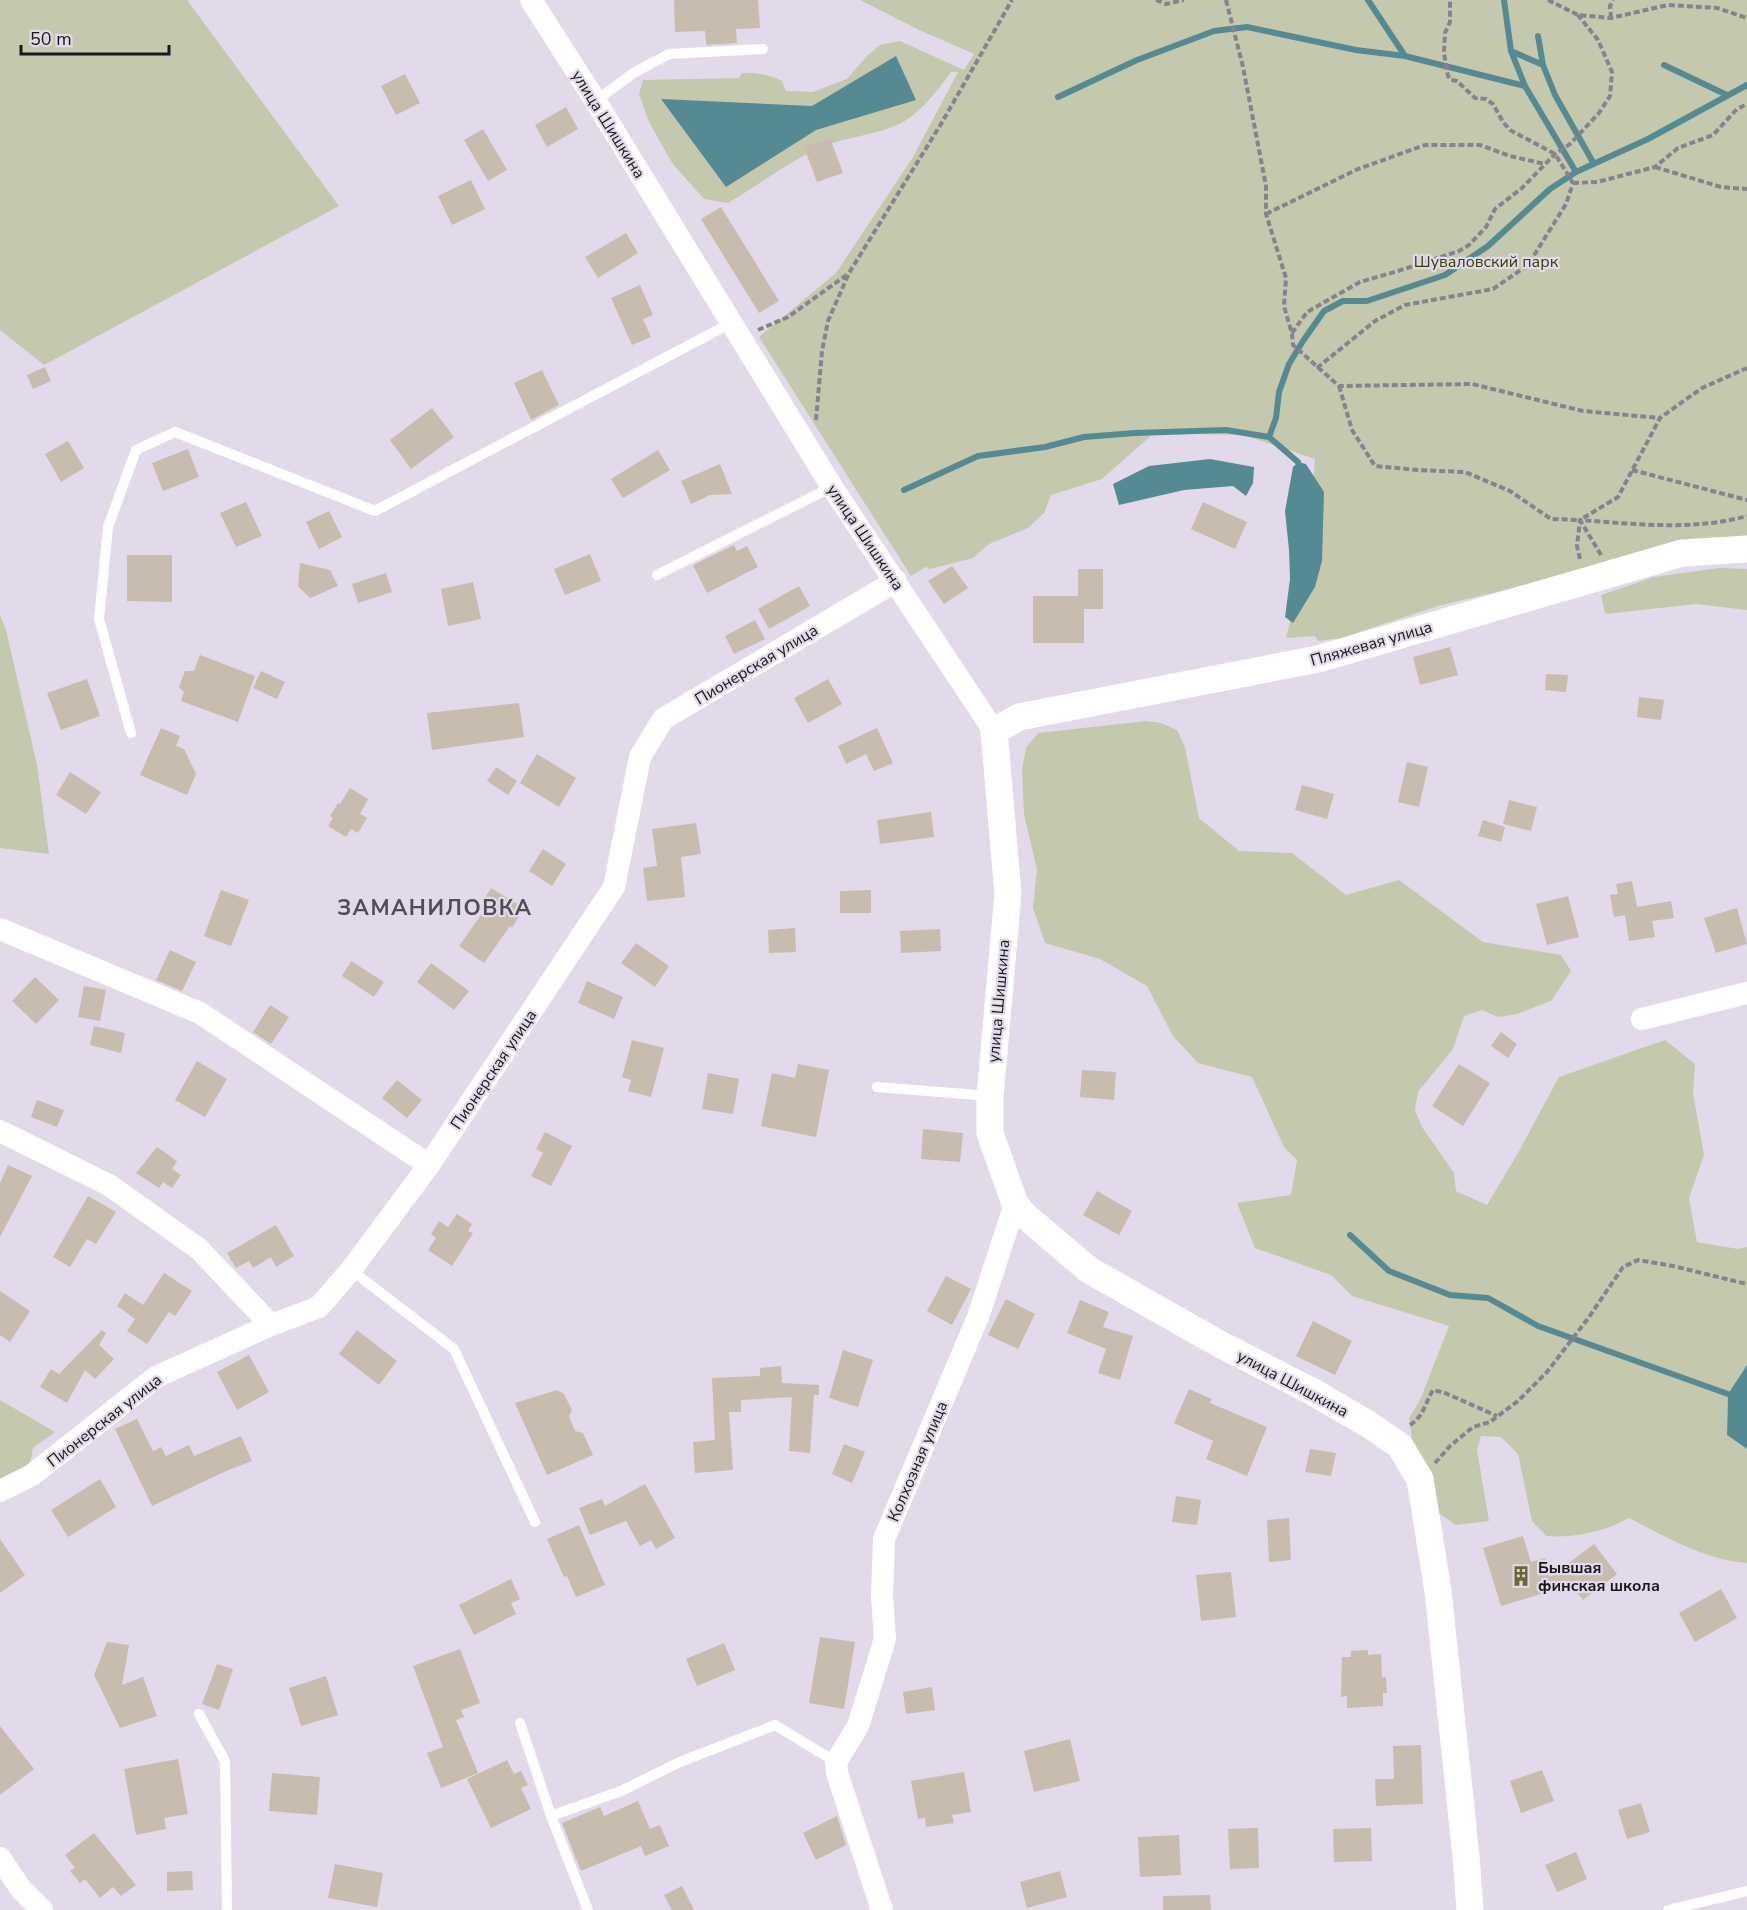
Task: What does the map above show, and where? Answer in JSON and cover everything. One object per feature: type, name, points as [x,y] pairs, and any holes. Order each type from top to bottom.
[{"type":"street","name":"улица Шишкина","points":[[531,0],[832,487],[994,731],[1008,894],[990,1096],[990,1133],[1015,1204],[1023,1214],[1089,1270],[1368,1424],[1400,1446],[1420,1479],[1438,1591],[1470,1910]]},
{"type":"street","name":"Пляжевая улица","points":[[994,731],[1019,717],[1318,659],[1682,553],[1747,549]]},
{"type":"street","name":"Пионерская улица","points":[[0,1491],[32,1475],[156,1377],[271,1325],[319,1307],[351,1270],[429,1165],[615,887],[640,758],[663,719],[896,581]]},
{"type":"street","points":[[0,929],[200,1013],[429,1165]]},
{"type":"street","points":[[1642,1018],[1747,993]]},
{"type":"street","points":[[0,1131],[109,1185],[200,1249],[271,1325]]},
{"type":"street","name":"Колхозная улица","points":[[836,1762],[858,1726],[885,1639],[882,1596],[884,1539],[978,1317],[1015,1204]]},
{"type":"street","points":[[836,1762],[837,1773],[882,1910]]},
{"type":"street","points":[[0,1858],[21,1889],[42,1910]]},
{"type":"lane","points":[[593,97],[605,94],[635,72],[669,54],[763,49]]},
{"type":"lane","points":[[131,733],[99,619],[108,527],[136,450],[175,432],[375,511],[735,331]]},
{"type":"lane","points":[[657,575],[832,487]]},
{"type":"lane","points":[[877,1088],[990,1096]]},
{"type":"lane","points":[[351,1270],[454,1349],[535,1522]]},
{"type":"lane","points":[[199,1714],[225,1761],[227,1910]]},
{"type":"lane","points":[[520,1723],[551,1815],[588,1910]]},
{"type":"lane","points":[[551,1815],[621,1791],[680,1762],[775,1725],[836,1762]]},
{"type":"lane","points":[[1668,1910],[1689,1907],[1747,1891]]},
{"type":"path","points":[[815,457],[822,351],[828,321],[849,273],[941,124],[1012,0]]},
{"type":"path","points":[[1156,0],[1166,4],[1184,0]]},
{"type":"path","points":[[1226,0],[1243,67],[1266,186],[1266,214],[1286,278],[1284,306],[1293,345],[1339,386],[1352,430],[1375,466],[1418,471],[1464,472],[1510,491],[1551,519],[1665,526],[1732,520],[1747,516]]},
{"type":"path","points":[[1317,368],[1375,321],[1405,305],[1493,290],[1528,266],[1566,204],[1573,183],[1555,154],[1510,130],[1493,104],[1486,99],[1475,98],[1457,81],[1451,80],[1448,76],[1444,53],[1445,33],[1450,22],[1450,0]]},
{"type":"path","points":[[1548,0],[1578,15],[1611,18],[1668,5],[1717,8],[1747,18]]},
{"type":"path","points":[[1611,18],[1610,6],[1613,0]]},
{"type":"path","points":[[1292,334],[1307,312],[1360,282],[1459,251],[1469,245],[1486,227],[1495,209],[1522,188],[1555,154],[1570,144],[1599,113],[1610,96],[1612,72],[1598,40],[1578,15]]},
{"type":"path","points":[[1573,183],[1598,182],[1655,167],[1678,148],[1713,135],[1737,109],[1747,104]]},
{"type":"path","points":[[1266,214],[1358,169],[1425,145],[1480,145],[1510,156],[1545,164]]},
{"type":"path","points":[[1655,167],[1721,187],[1747,189]]},
{"type":"path","points":[[735,331],[788,318],[849,273]]},
{"type":"path","points":[[1584,581],[1577,546],[1581,520],[1618,497],[1660,418],[1702,388],[1747,368]]},
{"type":"path","points":[[1339,386],[1472,384],[1583,411],[1660,418]]},
{"type":"path","points":[[1632,470],[1747,500]]},
{"type":"path","points":[[1581,520],[1611,573]]},
{"type":"path","points":[[1450,1446],[1473,1427],[1490,1422],[1518,1401],[1547,1372],[1590,1317],[1623,1267],[1638,1260],[1747,1284]]},
{"type":"path","points":[[1389,1439],[1417,1421],[1433,1390],[1498,1416]]},
{"type":"green space","points":[[0,0],[187,0],[339,206],[44,365],[0,330]]},
{"type":"green space","name":"Шуваловский парк","points":[[860,0],[1747,0],[1747,538],[1707,541],[1438,606],[1341,638],[1318,641],[1315,636],[1286,638],[1308,551],[1315,459],[1244,435],[1154,433],[1102,479],[1051,495],[1044,513],[1028,528],[989,544],[973,558],[930,569],[926,567],[911,576],[759,337],[836,273],[913,157],[958,72],[951,72],[926,103],[904,122],[819,148],[728,203],[704,199],[672,163],[649,122],[639,94],[643,80],[739,78],[742,73],[762,74],[782,81],[786,91],[813,92],[847,79],[880,45],[900,41],[964,70],[974,54],[919,30]]},
{"type":"green space","points":[[1719,568],[1747,569],[1747,610],[1696,604],[1605,614],[1601,595],[1654,577]]},
{"type":"green space","points":[[0,615],[6,630],[37,765],[49,854],[0,848]]},
{"type":"green space","points":[[1146,721],[1161,723],[1177,730],[1185,747],[1199,818],[1239,851],[1292,853],[1346,895],[1399,880],[1483,942],[1561,955],[1571,971],[1551,1001],[1517,1014],[1498,1017],[1482,1010],[1464,1016],[1453,1049],[1418,1092],[1415,1110],[1422,1127],[1454,1173],[1456,1191],[1487,1205],[1559,1077],[1665,1040],[1695,1064],[1693,1093],[1704,1155],[1689,1198],[1697,1242],[1738,1249],[1747,1247],[1747,1365],[1728,1394],[1727,1435],[1747,1449],[1747,1563],[1701,1552],[1629,1518],[1589,1533],[1546,1536],[1532,1521],[1518,1454],[1501,1437],[1481,1436],[1477,1450],[1489,1521],[1456,1525],[1437,1512],[1413,1446],[1409,1418],[1420,1400],[1449,1326],[1352,1296],[1331,1275],[1255,1248],[1237,1203],[1291,1195],[1297,1160],[1284,1147],[1252,1077],[1198,1063],[1173,1036],[1147,986],[1100,959],[1045,943],[1033,908],[1037,870],[1024,814],[1022,769],[1026,748],[1038,733]]},
{"type":"green space","points":[[0,1400],[55,1432],[33,1448],[29,1468],[0,1481]]},
{"type":"water","points":[[896,56],[916,100],[816,130],[726,187],[661,99],[812,106]]},
{"type":"water","points":[[1210,459],[1254,467],[1253,483],[1246,496],[1233,486],[1184,490],[1119,505],[1113,484],[1149,466]]},
{"type":"water","points":[[1298,462],[1306,464],[1324,492],[1322,561],[1315,587],[1293,623],[1285,617],[1290,579],[1285,511],[1293,467]]},
{"type":"water","points":[[1747,1365],[1747,1449],[1727,1435],[1728,1394]]},
{"type":"building","points":[[674,0],[758,0],[760,28],[736,29],[737,43],[706,45],[705,31],[675,32]]},
{"type":"building","points":[[405,74],[420,103],[396,115],[381,86]]},
{"type":"building","points":[[566,107],[578,129],[547,147],[535,125]]},
{"type":"building","points":[[483,129],[507,170],[488,181],[464,140]]},
{"type":"building","points":[[830,138],[843,173],[817,182],[804,147]]},
{"type":"building","points":[[471,180],[485,209],[452,225],[438,196]]},
{"type":"building","points":[[721,207],[779,301],[759,313],[701,219]]},
{"type":"building","points":[[626,233],[638,253],[598,278],[585,257]]},
{"type":"building","points":[[640,285],[653,315],[643,319],[651,337],[632,345],[611,298]]},
{"type":"building","points":[[45,367],[51,381],[33,389],[27,375]]},
{"type":"building","points":[[542,370],[559,405],[531,420],[514,383]]},
{"type":"building","points":[[432,408],[454,437],[411,469],[390,440]]},
{"type":"building","points":[[68,441],[84,468],[61,482],[45,454]]},
{"type":"building","points":[[188,449],[199,477],[163,491],[152,463]]},
{"type":"building","points":[[658,450],[670,470],[623,498],[611,479]]},
{"type":"building","points":[[720,464],[732,494],[710,495],[691,504],[681,481]]},
{"type":"building","points":[[246,502],[262,536],[236,547],[220,513]]},
{"type":"building","points":[[1203,502],[1247,522],[1235,549],[1191,529]]},
{"type":"building","points":[[329,511],[342,537],[319,549],[306,522]]},
{"type":"building","points":[[734,545],[737,551],[747,546],[758,567],[707,593],[693,565]]},
{"type":"building","points":[[590,554],[601,581],[565,595],[554,569]]},
{"type":"building","points":[[127,555],[172,555],[172,602],[127,601]]},
{"type":"building","points":[[300,563],[330,570],[338,586],[310,598],[298,586]]},
{"type":"building","points":[[952,566],[968,588],[944,604],[928,581]]},
{"type":"building","points":[[1078,569],[1103,569],[1103,609],[1084,609],[1084,643],[1033,643],[1033,596],[1078,596]]},
{"type":"building","points":[[386,573],[392,592],[358,603],[352,584]]},
{"type":"building","points":[[473,582],[481,619],[448,626],[441,589]]},
{"type":"building","points":[[799,586],[810,606],[769,629],[758,609]]},
{"type":"building","points":[[755,620],[765,639],[734,654],[725,636]]},
{"type":"building","points":[[1450,647],[1458,675],[1420,685],[1413,657]]},
{"type":"building","points":[[200,655],[255,676],[238,722],[181,701],[184,692],[179,687],[185,671],[194,671]]},
{"type":"building","points":[[261,671],[285,682],[277,699],[253,688]]},
{"type":"building","points":[[1546,674],[1568,675],[1566,692],[1545,690]]},
{"type":"building","points":[[87,679],[100,716],[61,730],[47,693]]},
{"type":"building","points":[[828,679],[842,704],[808,723],[794,698]]},
{"type":"building","points":[[1639,697],[1664,700],[1661,720],[1637,717]]},
{"type":"building","points":[[519,703],[524,737],[432,750],[427,713]]},
{"type":"building","points":[[161,728],[180,736],[176,746],[184,749],[196,774],[187,795],[140,775]]},
{"type":"building","points":[[877,728],[893,763],[874,771],[866,754],[846,764],[838,746]]},
{"type":"building","points":[[537,754],[576,778],[559,807],[520,783]]},
{"type":"building","points":[[1407,762],[1428,767],[1419,807],[1398,802]]},
{"type":"building","points":[[496,767],[517,781],[508,795],[487,781]]},
{"type":"building","points":[[70,772],[101,792],[86,814],[56,795]]},
{"type":"building","points":[[1302,785],[1334,794],[1327,819],[1295,810]]},
{"type":"building","points":[[350,788],[368,799],[360,814],[367,818],[358,833],[351,829],[346,837],[328,826],[333,818],[330,816]]},
{"type":"building","points":[[1509,800],[1537,807],[1531,831],[1503,824]]},
{"type":"building","points":[[931,812],[934,837],[880,844],[877,820]]},
{"type":"building","points":[[1483,820],[1505,827],[1501,842],[1478,836]]},
{"type":"building","points":[[696,823],[701,854],[681,857],[685,897],[647,901],[643,868],[657,866],[652,829]]},
{"type":"building","points":[[543,849],[566,864],[552,886],[529,871]]},
{"type":"building","points":[[1632,881],[1637,907],[1671,901],[1674,918],[1652,921],[1655,937],[1629,941],[1625,915],[1614,917],[1610,895],[1618,894],[1616,884]]},
{"type":"building","points":[[491,888],[524,908],[512,928],[510,926],[484,963],[459,946],[484,911],[479,908]]},
{"type":"building","points":[[221,890],[249,900],[231,946],[204,936]]},
{"type":"building","points":[[871,890],[871,913],[840,913],[840,891]]},
{"type":"building","points":[[1568,896],[1579,937],[1547,945],[1536,904]]},
{"type":"building","points":[[1737,908],[1747,944],[1716,953],[1704,918]]},
{"type":"building","points":[[795,928],[796,952],[769,953],[768,930]]},
{"type":"building","points":[[940,929],[941,951],[901,953],[900,931]]},
{"type":"building","points":[[636,943],[669,966],[655,987],[621,963]]},
{"type":"building","points":[[170,950],[196,962],[182,991],[156,980]]},
{"type":"building","points":[[351,961],[384,982],[374,997],[342,976]]},
{"type":"building","points":[[431,963],[469,991],[454,1010],[417,982]]},
{"type":"building","points":[[35,977],[59,1000],[36,1024],[12,1001]]},
{"type":"building","points":[[587,981],[623,997],[614,1019],[578,1003]]},
{"type":"building","points":[[84,986],[106,990],[100,1021],[78,1017]]},
{"type":"building","points":[[270,1005],[289,1017],[271,1044],[253,1032]]},
{"type":"building","points":[[94,1026],[125,1033],[121,1053],[90,1045]]},
{"type":"building","points":[[1501,1032],[1517,1044],[1508,1058],[1491,1046]]},
{"type":"building","points":[[632,1040],[664,1048],[651,1097],[628,1091],[631,1080],[622,1077]]},
{"type":"building","points":[[197,1061],[227,1079],[205,1117],[175,1100]]},
{"type":"building","points":[[798,1064],[829,1070],[816,1137],[761,1126],[772,1073],[795,1078]]},
{"type":"building","points":[[1459,1064],[1490,1083],[1463,1126],[1432,1106]]},
{"type":"building","points":[[1082,1070],[1116,1072],[1114,1100],[1080,1097]]},
{"type":"building","points":[[708,1073],[739,1079],[733,1114],[702,1109]]},
{"type":"building","points":[[397,1080],[422,1100],[407,1118],[382,1098]]},
{"type":"building","points":[[37,1100],[64,1110],[57,1127],[31,1117]]},
{"type":"building","points":[[923,1129],[963,1133],[960,1162],[921,1159]]},
{"type":"building","points":[[545,1132],[572,1146],[551,1186],[531,1176],[543,1153],[536,1149]]},
{"type":"building","points":[[157,1147],[177,1161],[172,1169],[181,1175],[172,1188],[163,1182],[159,1188],[136,1173]]},
{"type":"building","points":[[8,1165],[32,1176],[0,1237],[0,1183]]},
{"type":"building","points":[[1097,1191],[1132,1211],[1119,1235],[1083,1215]]},
{"type":"building","points":[[88,1196],[116,1212],[96,1244],[87,1239],[70,1267],[53,1257]]},
{"type":"building","points":[[457,1214],[472,1224],[468,1231],[473,1233],[452,1266],[428,1250],[436,1238],[431,1234],[439,1221],[448,1227]]},
{"type":"building","points":[[276,1225],[294,1256],[276,1267],[271,1257],[253,1268],[249,1261],[236,1268],[227,1253]]},
{"type":"building","points":[[164,1273],[192,1291],[175,1316],[169,1312],[147,1344],[127,1331],[135,1319],[117,1306],[125,1293],[143,1305]]},
{"type":"building","points":[[946,1276],[971,1289],[952,1325],[927,1311]]},
{"type":"building","points":[[0,1291],[30,1311],[10,1342],[0,1335]]},
{"type":"building","points":[[1006,1299],[1035,1314],[1018,1349],[988,1335]]},
{"type":"building","points":[[1080,1300],[1109,1312],[1103,1327],[1133,1336],[1120,1380],[1098,1373],[1106,1349],[1067,1333]]},
{"type":"building","points":[[1313,1321],[1352,1341],[1335,1375],[1296,1356]]},
{"type":"building","points":[[102,1330],[106,1333],[99,1345],[114,1359],[95,1379],[85,1370],[67,1403],[40,1387],[51,1369],[59,1374]]},
{"type":"building","points":[[357,1330],[397,1361],[379,1385],[339,1354]]},
{"type":"building","points":[[843,1350],[873,1360],[858,1407],[829,1398]]},
{"type":"building","points":[[249,1355],[269,1392],[237,1410],[217,1372]]},
{"type":"building","points":[[781,1366],[782,1383],[819,1385],[819,1395],[814,1395],[810,1453],[789,1451],[792,1397],[741,1400],[741,1412],[729,1412],[733,1470],[695,1473],[693,1442],[715,1440],[712,1378],[760,1376],[760,1368]]},
{"type":"building","points":[[1189,1389],[1212,1399],[1210,1403],[1267,1427],[1247,1476],[1206,1459],[1213,1441],[1174,1423]]},
{"type":"building","points":[[557,1390],[564,1394],[572,1410],[569,1416],[575,1431],[583,1433],[593,1455],[547,1475],[515,1403]]},
{"type":"building","points":[[137,1419],[153,1451],[161,1447],[166,1456],[189,1445],[194,1456],[241,1436],[252,1461],[152,1506],[115,1429]]},
{"type":"building","points":[[844,1444],[865,1452],[852,1483],[832,1474]]},
{"type":"building","points":[[1310,1449],[1336,1453],[1331,1476],[1305,1472]]},
{"type":"building","points":[[100,1479],[116,1507],[68,1537],[51,1510]]},
{"type":"building","points":[[645,1484],[675,1538],[656,1549],[651,1540],[640,1546],[626,1521],[590,1535],[579,1508],[602,1499],[605,1506]]},
{"type":"building","points":[[1176,1496],[1201,1500],[1197,1525],[1172,1522]]},
{"type":"building","points":[[1289,1518],[1291,1560],[1269,1562],[1267,1520]]},
{"type":"building","points":[[579,1525],[605,1585],[576,1597],[547,1539]]},
{"type":"building","name":"Бывшая финская школа","points":[[1523,1536],[1531,1562],[1545,1558],[1550,1577],[1594,1544],[1617,1574],[1583,1600],[1571,1585],[1501,1606],[1483,1548]]},
{"type":"building","points":[[0,1539],[25,1575],[0,1593]]},
{"type":"building","points":[[1231,1572],[1236,1617],[1201,1621],[1196,1575]]},
{"type":"building","points":[[511,1579],[520,1599],[511,1603],[516,1614],[474,1635],[459,1605]]},
{"type":"building","points":[[1721,1589],[1737,1618],[1695,1642],[1679,1613]]},
{"type":"building","points":[[820,1637],[855,1642],[844,1709],[809,1703]]},
{"type":"building","points":[[107,1642],[129,1645],[122,1685],[143,1677],[157,1716],[120,1728],[94,1675]]},
{"type":"building","points":[[724,1643],[735,1670],[697,1686],[686,1659]]},
{"type":"building","points":[[460,1649],[480,1703],[461,1710],[464,1717],[456,1720],[478,1773],[441,1788],[427,1753],[443,1747],[413,1666]]},
{"type":"building","points":[[1368,1650],[1368,1655],[1381,1654],[1382,1677],[1386,1677],[1387,1693],[1383,1693],[1383,1706],[1347,1708],[1347,1696],[1341,1697],[1342,1657],[1351,1657],[1351,1651]]},
{"type":"building","points":[[217,1664],[233,1669],[219,1710],[202,1704]]},
{"type":"building","points":[[326,1676],[338,1715],[301,1726],[289,1688]]},
{"type":"building","points":[[932,1687],[935,1710],[906,1714],[903,1692]]},
{"type":"building","points":[[0,1726],[34,1769],[0,1795]]},
{"type":"building","points":[[1070,1739],[1080,1781],[1034,1792],[1024,1751]]},
{"type":"building","points":[[1421,1745],[1423,1804],[1376,1806],[1375,1779],[1394,1779],[1393,1746]]},
{"type":"building","points":[[178,1759],[188,1814],[164,1818],[166,1829],[136,1835],[124,1769]]},
{"type":"building","points":[[507,1760],[514,1774],[521,1771],[528,1785],[521,1788],[531,1809],[491,1828],[467,1779]]},
{"type":"building","points":[[1542,1770],[1554,1801],[1521,1813],[1510,1781]]},
{"type":"building","points":[[964,1772],[971,1812],[952,1815],[954,1823],[926,1827],[925,1818],[918,1819],[911,1781]]},
{"type":"building","points":[[272,1773],[320,1777],[317,1815],[269,1811]]},
{"type":"building","points":[[638,1801],[650,1829],[660,1825],[669,1846],[645,1856],[641,1846],[581,1871],[562,1823],[600,1807],[604,1816]]},
{"type":"building","points":[[1641,1803],[1650,1832],[1627,1839],[1618,1810]]},
{"type":"building","points":[[837,1816],[846,1845],[816,1860],[803,1833]]},
{"type":"building","points":[[1258,1828],[1259,1868],[1230,1869],[1228,1829]]},
{"type":"building","points":[[1371,1828],[1372,1861],[1334,1862],[1333,1829]]},
{"type":"building","points":[[94,1833],[136,1885],[121,1896],[113,1887],[100,1898],[85,1879],[80,1883],[70,1871],[75,1868],[65,1855]]},
{"type":"building","points":[[1179,1835],[1181,1875],[1140,1877],[1138,1837]]},
{"type":"building","points":[[1576,1852],[1587,1879],[1557,1892],[1545,1865]]},
{"type":"building","points":[[335,1864],[383,1873],[377,1907],[328,1898]]},
{"type":"building","points":[[192,1871],[193,1890],[167,1891],[167,1872]]},
{"type":"building","points":[[1060,1871],[1067,1897],[1027,1908],[1020,1882]]},
{"type":"building","points":[[682,1886],[694,1910],[672,1910],[664,1895]]},
{"type":"building","points":[[1210,1895],[1211,1910],[1163,1910],[1163,1896]]},
{"type":"waterway","points":[[1368,0],[1405,56]]},
{"type":"waterway","points":[[1504,0],[1511,51],[1525,86],[1576,172]]},
{"type":"waterway","points":[[1058,97],[1137,60],[1214,31],[1247,27],[1356,50],[1405,56],[1525,86]]},
{"type":"waterway","points":[[1538,36],[1543,65],[1555,95],[1594,164]]},
{"type":"waterway","points":[[1511,51],[1543,65]]},
{"type":"waterway","points":[[1664,65],[1727,95]]},
{"type":"waterway","points":[[904,490],[978,456],[1045,447],[1084,437],[1226,430],[1269,437],[1276,418],[1279,392],[1289,364],[1324,311],[1343,301],[1367,301],[1445,275],[1488,246],[1550,189],[1576,172],[1648,139],[1747,85]]},
{"type":"waterway","points":[[1269,437],[1298,462]]},
{"type":"waterway","points":[[1350,1235],[1389,1271],[1450,1295],[1488,1298],[1538,1326],[1728,1394]]},
{"type":"place","name":"Бывшая финская школа","points":[[1521,1576]]},
{"type":"district","name":"ЗАМАНИЛОВКА","points":[[435,907]]}]
